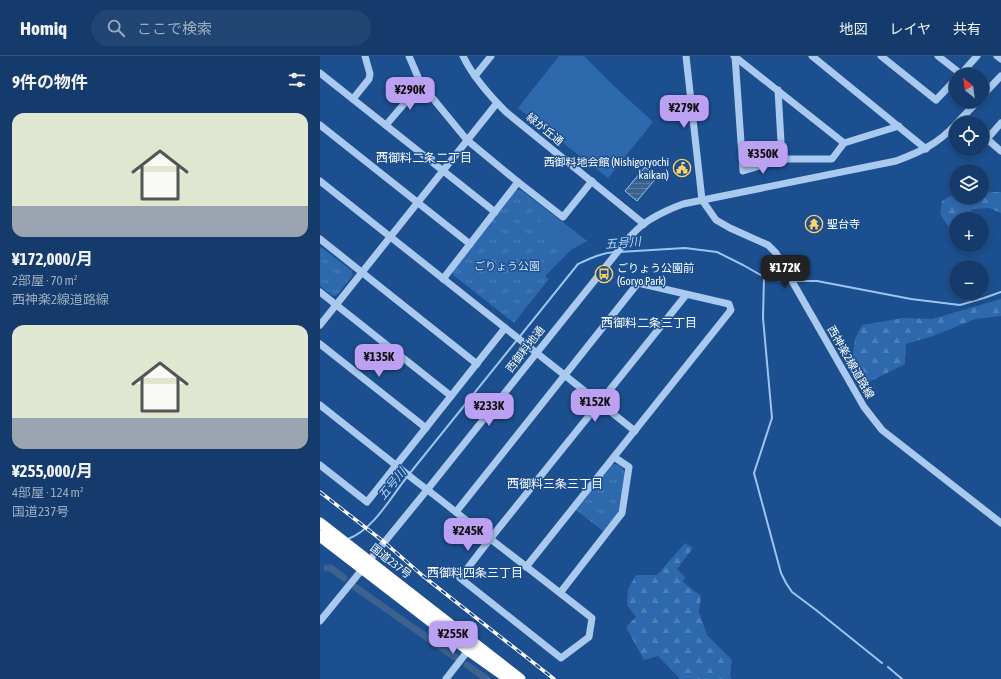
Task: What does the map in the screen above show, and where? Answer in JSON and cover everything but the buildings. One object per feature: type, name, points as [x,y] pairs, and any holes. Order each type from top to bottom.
[{"type":"highway","name":"国道237号","points":[[320,523],[351,547],[366,565],[424,616],[520,679]]},
{"type":"highway","name":"国道237号","points":[[321,537],[339,552],[366,565]]},
{"type":"highway","name":"国道237号","points":[[471,647],[509,679]]},
{"type":"street","points":[[353,99],[369,79],[370,74],[364,56]]},
{"type":"street","points":[[409,56],[421,84],[468,140],[563,217],[592,182]]},
{"type":"street","name":"緑が丘通","points":[[463,56],[475,76],[506,112],[629,210],[644,224]]},
{"type":"street","points":[[475,76],[491,56]]},
{"type":"street","points":[[686,56],[702,200]]},
{"type":"street","points":[[735,56],[743,171],[782,159],[832,159],[844,143],[899,126]]},
{"type":"street","points":[[735,56],[844,143]]},
{"type":"street","points":[[812,56],[926,148]]},
{"type":"street","points":[[881,56],[936,100],[949,86]]},
{"type":"street","points":[[938,56],[951,68]]},
{"type":"street","points":[[966,68],[977,56]]},
{"type":"street","points":[[997,56],[1001,59]]},
{"type":"street","points":[[320,73],[495,212]]},
{"type":"street","points":[[989,89],[1001,76]]},
{"type":"street","points":[[386,125],[421,84]]},
{"type":"street","points":[[778,90],[782,159]]},
{"type":"street","points":[[320,325],[497,103]]},
{"type":"street","points":[[964,116],[972,108]]},
{"type":"street","points":[[1001,123],[987,139],[1001,151]]},
{"type":"street","points":[[320,125],[470,244]]},
{"type":"street","points":[[644,224],[666,211],[683,204],[896,162],[926,148],[942,138],[949,131]]},
{"type":"street","points":[[320,181],[634,431]]},
{"type":"street","points":[[443,279],[518,182]]},
{"type":"street","name":"西神楽2線道路線","points":[[702,200],[716,220],[768,245],[776,253],[864,407],[882,430],[1001,523]]},
{"type":"street","name":"西御料地通","points":[[320,621],[427,490],[604,268],[634,232],[644,224]]},
{"type":"street","points":[[320,239],[476,364]]},
{"type":"street","points":[[456,512],[638,283],[729,304],[731,310],[526,567]]},
{"type":"street","points":[[320,292],[451,396]]},
{"type":"street","points":[[320,405],[402,471],[456,512],[490,539],[592,618],[589,637],[561,658],[460,578],[490,539],[686,295]]},
{"type":"street","points":[[320,464],[367,502],[505,328]]},
{"type":"street","points":[[320,344],[426,428]]},
{"type":"street","points":[[560,593],[622,514],[629,467],[614,457]]},
{"type":"street","points":[[446,679],[471,647]]},
{"type":"green space","points":[[559,56],[584,56],[653,122],[608,178],[518,108]]},
{"type":"green space","name":"ごりょう公園","points":[[516,190],[521,190],[587,241],[571,250],[545,276],[549,279],[514,323],[453,275],[453,270]]},
{"type":"green space","points":[[989,191],[1001,192],[1001,213],[989,208],[972,209],[970,212],[949,212],[948,226],[940,214],[942,201],[949,197],[949,204],[989,204]]},
{"type":"green space","points":[[544,216],[572,239],[561,253],[533,230]]},
{"type":"green space","points":[[321,247],[352,271],[353,275],[337,295],[333,296],[320,286]]},
{"type":"green space","points":[[1001,299],[1001,316],[975,319],[933,336],[906,344],[905,364],[867,383],[851,368],[855,339],[862,325],[903,318],[932,319]]},
{"type":"green space","points":[[613,464],[620,466],[625,473],[618,513],[603,531],[576,510]]},
{"type":"green space","points":[[685,543],[693,548],[677,569],[685,577],[683,582],[701,596],[699,612],[707,635],[732,660],[730,673],[731,679],[680,679],[658,656],[644,660],[626,627],[636,617],[627,605],[628,589],[636,575],[657,575]]},
{"type":"shaded area","points":[[645,167],[657,177],[637,201],[625,191]]},
{"type":"waterway","name":"五号川","points":[[619,252],[685,248],[717,252],[764,277],[775,280],[790,281]]},
{"type":"waterway","name":"五号川","points":[[410,473],[578,264],[601,255],[615,252]]},
{"type":"waterway","points":[[764,277],[763,318],[772,418],[754,473],[781,573],[792,592],[882,663]]},
{"type":"waterway","name":"五号川","points":[[794,281],[817,281],[911,299],[960,305],[1001,292]]},
{"type":"waterway","name":"五号川","points":[[348,539],[366,528],[374,521],[407,477]]},
{"type":"waterway","points":[[327,568],[331,568],[344,578]]},
{"type":"waterway","points":[[355,587],[455,657]]},
{"type":"waterway","points":[[467,665],[487,679]]},
{"type":"waterway","points":[[888,667],[902,679]]},
{"type":"railway","points":[[320,492],[384,542],[423,576],[554,679]]},
{"type":"place","name":"西御料地会館 (Nishigoryochi kaikan)","points":[[682,168]]},
{"type":"place","name":"聖台寺","points":[[814,224]]},
{"type":"place","name":"ごりょう公園前 (Goryo Park)","points":[[604,274]]},
{"type":"district","name":"西御料二条二丁目","points":[[424,158]]},
{"type":"district","name":"西御料二条三丁目","points":[[649,323]]},
{"type":"district","name":"西御料三条三丁目","points":[[555,484]]},
{"type":"district","name":"西御料四条三丁目","points":[[475,573]]}]
